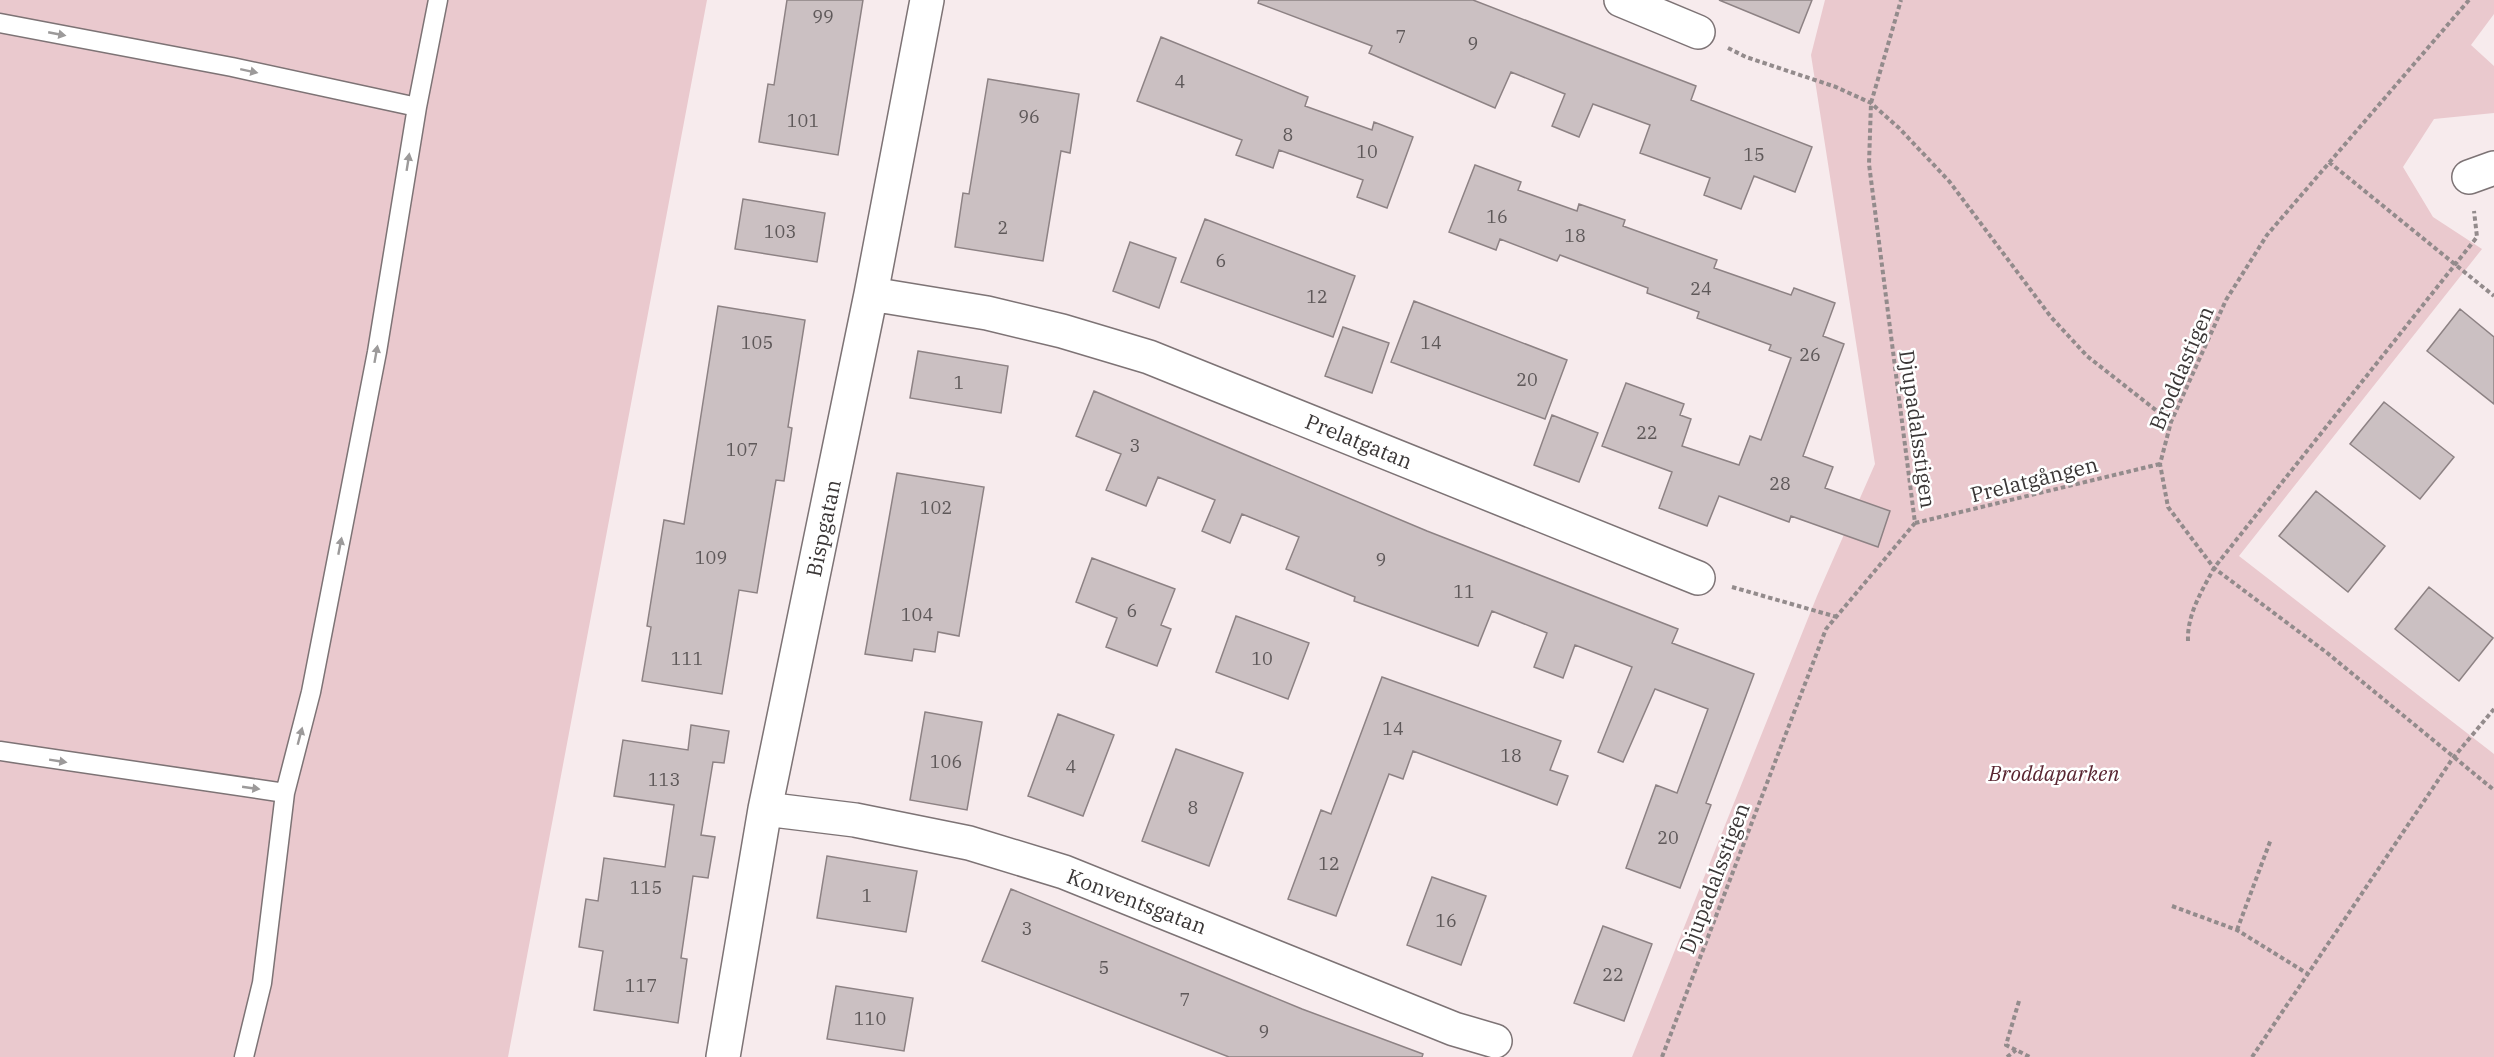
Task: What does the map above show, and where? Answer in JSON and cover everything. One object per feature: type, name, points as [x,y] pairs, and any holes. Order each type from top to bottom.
[{"type":"street","name":"Bispgatan","points":[[723,1057],[765,808],[871,294],[927,0]]},
{"type":"street","points":[[1621,0],[1698,32]]},
{"type":"street","name":"Prelatgatan","points":[[871,294],[998,316],[1062,331],[1149,357],[1698,578]]},
{"type":"street","name":"Konventsgatan","points":[[765,808],[855,820],[969,843],[1064,872],[1454,1029],[1495,1041]]},
{"type":"lane","points":[[244,1057],[262,983],[285,793],[316,669],[377,352],[417,107],[438,0]]},
{"type":"lane","points":[[0,23],[232,67],[417,107]]},
{"type":"lane","points":[[0,751],[285,793]]},
{"type":"path","name":"Djupadalsstigen","points":[[1662,1057],[1826,629],[1838,618],[1915,523],[1869,164],[1871,103],[1901,0]]},
{"type":"path","name":"Broddastigen","points":[[2469,0],[2267,235],[2226,300],[2171,422],[2160,464],[2168,507],[2214,568],[2326,652],[2494,790]]},
{"type":"path","points":[[1698,32],[1746,57],[1836,87],[1871,103],[1899,128],[1949,181],[2051,317],[2080,348],[2171,422]]},
{"type":"path","points":[[2329,162],[2494,296]]},
{"type":"path","points":[[2188,641],[2188,627],[2197,600],[2214,568],[2477,237],[2482,173]]},
{"type":"path","name":"Prelatgången","points":[[1915,523],[2160,464]]},
{"type":"path","points":[[1698,578],[1838,618]]},
{"type":"path","points":[[2252,1057],[2453,758],[2494,709]]},
{"type":"path","points":[[2237,930],[2271,839]]},
{"type":"path","points":[[2172,906],[2237,930],[2308,974]]},
{"type":"path","points":[[2019,1001],[2006,1045],[2030,1057]]},
{"type":"path","points":[[2007,1057],[2017,1050]]},
{"type":"green space","points":[[0,0],[707,0],[508,1057],[0,1057]]},
{"type":"green space","name":"Broddaparken","points":[[1825,0],[2494,0],[2494,14],[2471,45],[2494,66],[2494,113],[2434,119],[2403,167],[2433,217],[2482,249],[2239,556],[2494,754],[2494,1057],[1632,1057],[1817,596],[1875,464],[1811,55]]},
{"type":"building","points":[[787,0],[863,0],[838,155],[759,142],[768,84],[774,85]]},
{"type":"building","points":[[1259,0],[1473,0],[1696,86],[1691,100],[1812,147],[1795,192],[1754,176],[1741,209],[1704,195],[1710,178],[1640,153],[1650,125],[1593,104],[1579,137],[1552,126],[1565,94],[1511,72],[1495,108],[1369,53],[1372,46],[1258,3]]},
{"type":"building","points":[[1719,0],[1812,0],[1799,33]]},
{"type":"building","points":[[1161,37],[1308,97],[1305,106],[1372,130],[1374,122],[1413,137],[1387,208],[1357,197],[1363,180],[1279,150],[1273,168],[1236,155],[1242,140],[1137,101]]},
{"type":"building","points":[[988,79],[1079,94],[1070,153],[1061,151],[1043,261],[955,247],[963,193],[969,194]]},
{"type":"building","points":[[1475,165],[1521,182],[1518,190],[1577,211],[1579,204],[1625,220],[1623,226],[1717,260],[1714,268],[1791,295],[1794,288],[1835,303],[1823,336],[1844,344],[1803,456],[1833,467],[1825,488],[1890,511],[1878,547],[1791,516],[1789,522],[1719,496],[1707,526],[1659,508],[1672,472],[1602,446],[1626,383],[1684,404],[1680,415],[1691,419],[1682,446],[1739,465],[1750,436],[1761,440],[1791,358],[1769,350],[1771,345],[1697,318],[1699,312],[1647,293],[1648,288],[1560,255],[1557,261],[1500,239],[1496,250],[1449,232]]},
{"type":"building","points":[[743,199],[825,213],[817,262],[735,249]]},
{"type":"building","points":[[1205,219],[1355,276],[1333,337],[1181,282]]},
{"type":"building","points":[[1130,242],[1176,258],[1159,308],[1113,291]]},
{"type":"building","points":[[1414,301],[1567,360],[1545,419],[1391,362]]},
{"type":"building","points":[[718,306],[805,320],[788,427],[792,428],[784,481],[776,480],[757,593],[739,590],[722,694],[642,681],[651,627],[647,626],[664,520],[684,524]]},
{"type":"building","points":[[2460,309],[2494,337],[2494,404],[2427,351]]},
{"type":"building","points":[[1343,327],[1389,343],[1372,393],[1325,376]]},
{"type":"building","points":[[918,351],[1008,366],[1001,413],[910,398]]},
{"type":"building","points":[[1094,391],[1427,531],[1678,629],[1672,643],[1754,674],[1706,803],[1711,805],[1680,888],[1626,868],[1656,785],[1677,793],[1708,709],[1655,689],[1623,762],[1598,752],[1632,667],[1575,645],[1563,678],[1534,667],[1547,633],[1492,611],[1478,646],[1354,601],[1355,597],[1286,569],[1299,537],[1242,514],[1230,543],[1202,531],[1215,500],[1158,477],[1146,506],[1106,490],[1121,454],[1076,436]]},
{"type":"building","points":[[2384,402],[2454,457],[2420,499],[2350,444]]},
{"type":"building","points":[[1552,415],[1598,433],[1579,482],[1534,465]]},
{"type":"building","points":[[897,473],[984,487],[959,636],[938,632],[935,652],[914,649],[912,661],[865,654]]},
{"type":"building","points":[[2316,491],[2385,546],[2348,592],[2279,536]]},
{"type":"building","points":[[1092,558],[1175,589],[1161,625],[1171,629],[1157,666],[1106,647],[1117,618],[1076,602]]},
{"type":"building","points":[[2429,587],[2493,638],[2459,681],[2395,629]]},
{"type":"building","points":[[1236,616],[1309,643],[1288,699],[1216,672]]},
{"type":"building","points":[[1382,677],[1561,741],[1550,770],[1568,776],[1557,805],[1413,751],[1403,779],[1389,774],[1336,916],[1288,899],[1321,810],[1331,814]]},
{"type":"building","points":[[925,712],[982,722],[967,810],[910,800]]},
{"type":"building","points":[[1058,714],[1114,735],[1083,816],[1028,796]]},
{"type":"building","points":[[691,725],[729,731],[724,763],[713,762],[701,835],[715,837],[708,878],[693,876],[681,958],[687,959],[678,1023],[594,1010],[603,951],[579,947],[586,899],[598,901],[604,858],[665,867],[674,805],[614,796],[623,740],[688,750]]},
{"type":"building","points":[[1176,749],[1243,773],[1209,866],[1142,841]]},
{"type":"building","points":[[827,856],[917,871],[906,932],[817,918]]},
{"type":"building","points":[[1432,877],[1486,896],[1461,965],[1407,945]]},
{"type":"building","points":[[1011,889],[1302,1009],[1423,1054],[1422,1057],[1229,1057],[982,961]]},
{"type":"building","points":[[1603,926],[1652,944],[1624,1021],[1574,1003]]},
{"type":"building","points":[[836,986],[913,998],[904,1051],[827,1039]]}]
